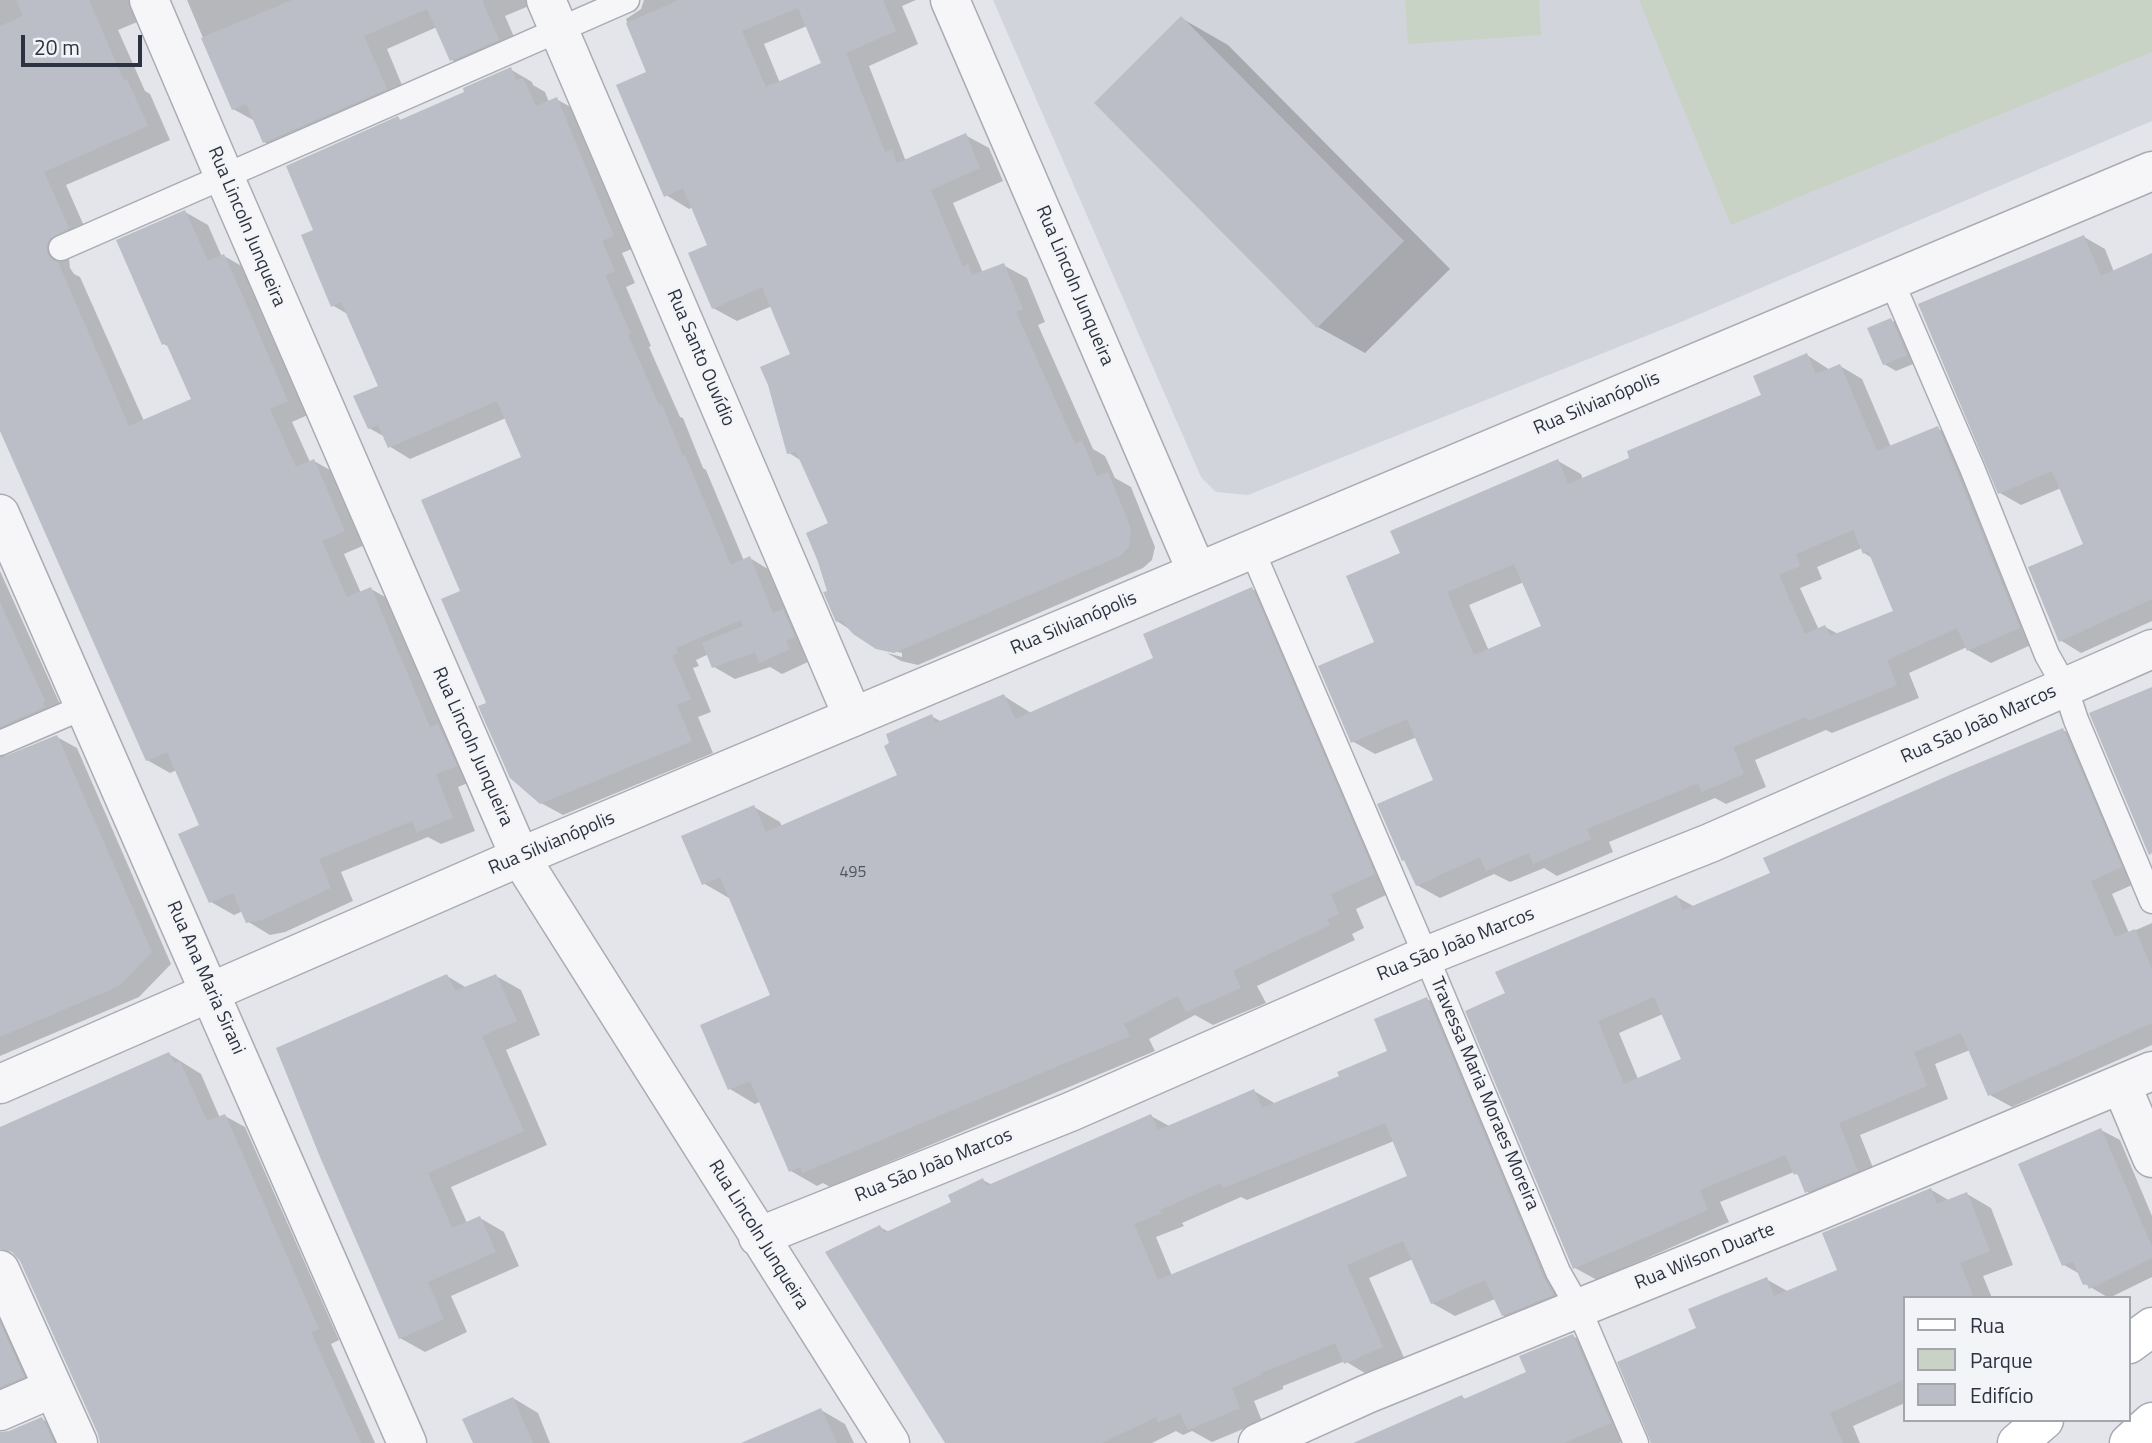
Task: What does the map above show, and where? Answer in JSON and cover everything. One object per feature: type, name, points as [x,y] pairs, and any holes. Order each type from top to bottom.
[{"type":"main road","points":[[2131,1343],[2152,1327]]},
{"type":"main road","points":[[2017,1443],[2042,1422]]},
{"type":"main road","points":[[2129,1443],[2152,1422]]},
{"type":"street","name":"Rua Lincoln Junqueira","points":[[149,0],[520,857],[890,1443]]},
{"type":"street","name":"Rua Lincoln Junqueira","points":[[950,0],[1197,572]]},
{"type":"street","name":"Rua Santo Ouvídio","points":[[552,15],[853,717]]},
{"type":"street","name":"Rua Silvianópolis","points":[[0,1084],[520,857],[2152,171]]},
{"type":"street","name":"Rua Ana Maria Sirani","points":[[0,514],[408,1443]]},
{"type":"street","name":"Rua São João Marcos","points":[[758,1237],[1070,1112],[1426,956],[1710,843],[2152,649]]},
{"type":"street","name":"Rua Wilson Duarte","points":[[1258,1443],[1367,1394],[1830,1206],[2137,1077]]},
{"type":"street","points":[[2137,1077],[2152,1158]]},
{"type":"street","points":[[0,1270],[78,1443]]},
{"type":"street","points":[[0,1411],[54,1388]]},
{"type":"lane","points":[[61,248],[224,176],[552,15],[627,0]]},
{"type":"lane","points":[[1891,281],[1972,468],[2047,655],[2065,687],[2076,720],[2152,901]]},
{"type":"lane","name":"Travessa Maria Moraes Moreira","points":[[1252,550],[1558,1272],[1578,1307],[1636,1443]]},
{"type":"lane","points":[[0,743],[86,706]]},
{"type":"shaded area","points":[[993,0],[2152,0],[2152,121],[1681,322],[1248,495],[1216,492],[1201,477]]},
{"type":"green space","points":[[1405,0],[1539,0],[1541,35],[1408,44]]},
{"type":"green space","points":[[1639,0],[2152,0],[2152,52],[1731,225]]},
{"type":"building","points":[[16,0],[89,0],[124,81],[127,79],[148,126],[44,172],[69,228],[49,239],[47,253],[52,260],[58,262],[129,426],[191,399],[166,343],[162,345],[116,240],[185,210],[208,261],[224,254],[245,301],[288,401],[270,409],[296,467],[314,459],[345,531],[322,541],[347,597],[371,587],[430,727],[438,724],[457,766],[436,774],[453,818],[417,832],[412,821],[319,859],[331,888],[262,920],[246,923],[233,893],[209,903],[178,834],[199,825],[167,752],[146,761],[0,431],[0,26],[23,16]]},
{"type":"building","points":[[292,0],[482,0],[499,40],[450,61],[427,9],[364,36],[387,89],[263,143],[246,104],[232,110],[201,38]]},
{"type":"building","points":[[679,0],[883,0],[896,31],[846,53],[885,152],[892,149],[897,163],[966,133],[980,168],[931,190],[963,267],[968,264],[972,275],[1004,263],[1023,309],[1016,312],[1075,444],[1082,441],[1097,476],[1108,472],[1131,528],[1129,547],[1120,556],[894,653],[876,649],[853,634],[841,620],[836,622],[823,592],[827,591],[806,533],[828,523],[796,452],[787,454],[768,385],[760,367],[790,354],[762,287],[712,309],[688,253],[707,245],[683,188],[664,197],[616,85],[646,72],[626,23]],"holes":[[[798,8],[821,63],[766,87],[742,31]]]},
{"type":"building","points":[[1181,16],[1404,241],[1317,328],[1094,103]]},
{"type":"building","points":[[511,67],[516,80],[523,78],[536,106],[557,97],[614,236],[602,241],[615,271],[605,275],[631,334],[628,335],[659,405],[662,404],[683,456],[685,455],[731,565],[750,556],[773,613],[783,609],[795,637],[786,641],[790,649],[759,663],[755,652],[712,668],[702,643],[743,626],[741,620],[676,648],[678,653],[672,656],[691,699],[677,705],[692,741],[540,804],[510,778],[478,706],[486,703],[485,700],[441,599],[460,591],[421,500],[521,457],[497,401],[388,448],[378,425],[368,429],[353,396],[378,386],[341,302],[331,307],[301,235],[313,230],[286,166],[398,116],[400,120],[464,92],[463,88]]},
{"type":"building","points":[[2084,235],[2101,276],[2152,253],[2152,599],[2059,642],[2028,567],[2083,544],[2052,471],[1998,494],[1918,304]]},
{"type":"building","points":[[1891,318],[1907,355],[1883,365],[1867,328]]},
{"type":"building","points":[[1807,353],[1816,374],[1840,364],[1877,451],[1938,426],[2020,628],[1967,651],[1957,628],[1887,660],[1897,685],[1808,721],[1806,717],[1733,747],[1744,774],[1702,792],[1698,783],[1587,829],[1591,839],[1533,864],[1529,853],[1486,871],[1480,857],[1416,886],[1377,804],[1433,780],[1407,719],[1351,743],[1318,666],[1374,642],[1346,576],[1400,553],[1390,531],[1558,459],[1568,484],[1629,458],[1627,451],[1761,395],[1753,376]],"holes":[[[1853,530],[1863,554],[1868,551],[1893,611],[1830,636],[1825,625],[1805,634],[1779,575],[1800,566],[1796,554]],[[1514,564],[1541,626],[1474,655],[1447,592]]]},
{"type":"building","points":[[1252,587],[1375,874],[1331,894],[1339,914],[1327,919],[1330,925],[1233,971],[1241,988],[1186,1012],[1178,996],[1124,1024],[1130,1036],[802,1173],[800,1167],[789,1172],[750,1081],[728,1090],[700,1025],[770,995],[720,877],[702,885],[681,836],[754,805],[766,832],[897,775],[884,746],[889,743],[886,734],[932,714],[935,723],[1004,694],[1015,719],[1153,658],[1143,634]]},
{"type":"building","points":[[0,602],[45,701],[45,707],[0,727]]},
{"type":"building","points":[[2152,687],[2152,853],[2149,855],[2089,713]]},
{"type":"building","points":[[2063,728],[2122,867],[2091,881],[2115,937],[2135,929],[2152,969],[2152,1023],[1988,1096],[1961,1033],[1914,1052],[1927,1086],[1839,1123],[1858,1171],[1805,1193],[1797,1173],[1794,1175],[1785,1155],[1700,1190],[1708,1210],[1573,1269],[1465,1011],[1505,993],[1495,972],[1677,895],[1683,910],[1770,873],[1763,858]],"holes":[[[1654,997],[1681,1059],[1624,1084],[1598,1021]]]},
{"type":"building","points":[[57,735],[152,952],[119,986],[0,1037],[0,758]]},
{"type":"building","points":[[447,974],[455,991],[496,974],[517,1021],[482,1036],[524,1131],[428,1173],[452,1228],[480,1216],[496,1252],[428,1282],[444,1319],[399,1339],[276,1048]]},
{"type":"building","points":[[1427,997],[1544,1278],[1554,1295],[1502,1316],[1485,1280],[1431,1304],[1403,1241],[1347,1265],[1383,1347],[1344,1364],[1335,1343],[1261,1373],[1232,1388],[1240,1408],[1188,1430],[1180,1413],[1158,1423],[1156,1417],[1102,1443],[945,1443],[825,1252],[880,1225],[884,1233],[951,1202],[948,1195],[983,1178],[986,1186],[1151,1114],[1158,1130],[1254,1089],[1262,1108],[1339,1076],[1337,1072],[1387,1051],[1374,1019]],"holes":[[[1385,1123],[1407,1176],[1158,1280],[1134,1224],[1221,1183],[1223,1188]]]},
{"type":"building","points":[[169,1052],[174,1063],[180,1061],[207,1121],[225,1114],[319,1329],[311,1332],[361,1443],[100,1443],[20,1261],[12,1252],[0,1249],[0,1127]]},
{"type":"building","points":[[2101,1128],[2152,1247],[2152,1258],[2089,1289],[2087,1284],[2083,1285],[2073,1262],[2062,1266],[2018,1164]]},
{"type":"building","points":[[1931,1188],[1937,1204],[1967,1192],[1990,1251],[1960,1263],[1973,1296],[1904,1296],[1904,1379],[1830,1413],[1843,1443],[1651,1443],[1617,1362],[1696,1328],[1688,1309],[1767,1277],[1774,1296],[1837,1270],[1822,1233]]},
{"type":"building","points":[[0,1323],[24,1377],[0,1387]]},
{"type":"building","points":[[1573,1334],[1611,1423],[1564,1443],[1353,1443],[1462,1395],[1464,1399],[1526,1372],[1519,1356]]},
{"type":"building","points":[[513,1397],[533,1443],[473,1443],[462,1419]]},
{"type":"building","points":[[821,1408],[837,1443],[741,1443]]},
{"type":"building","points":[[42,1417],[54,1443],[0,1443],[0,1432]]}]
